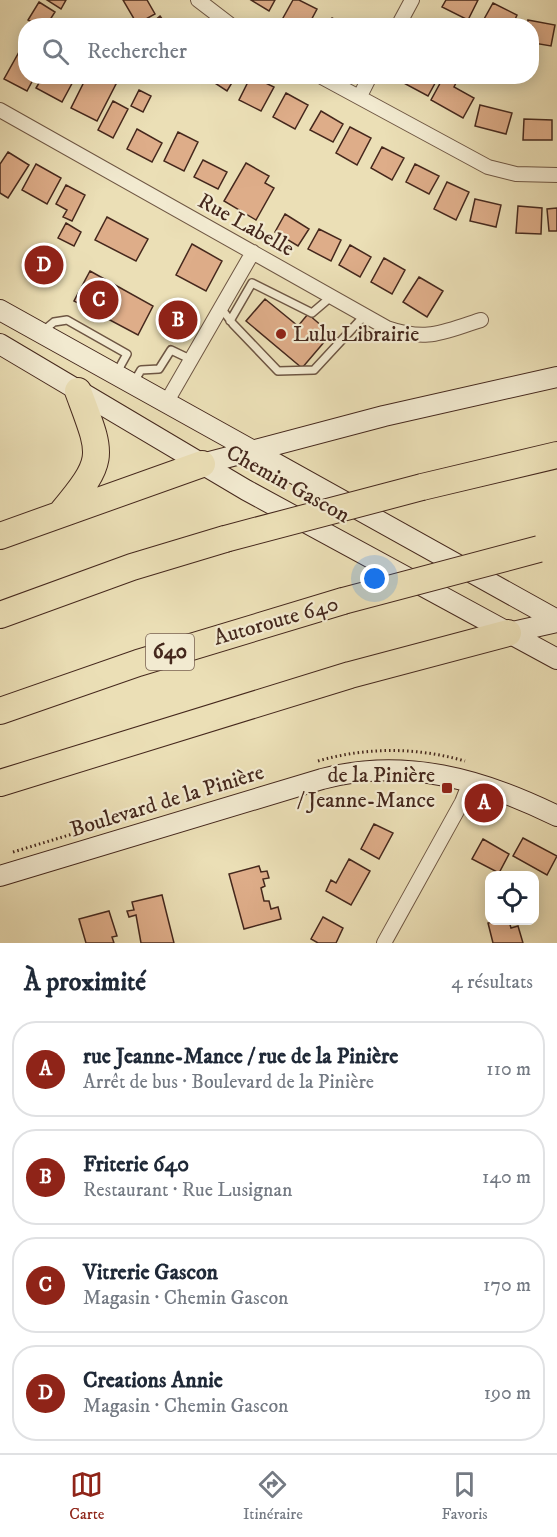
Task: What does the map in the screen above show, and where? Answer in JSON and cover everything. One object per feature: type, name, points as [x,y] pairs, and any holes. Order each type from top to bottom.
[{"type":"highway","points":[[61,512],[91,476],[96,456],[93,432],[78,391]]},
{"type":"highway","points":[[0,615],[132,567],[225,539],[422,487],[557,455]]},
{"type":"highway","points":[[0,536],[61,512],[202,464]]},
{"type":"highway","name":"Autoroute 640","points":[[0,711],[165,654],[343,601],[548,547]]},
{"type":"highway","points":[[0,783],[350,675],[508,633]]},
{"type":"main road","name":"Chemin Gascon","points":[[0,310],[557,621]]},
{"type":"main road","name":"Chemin Gascon","points":[[0,344],[202,464],[557,659]]},
{"type":"main road","points":[[202,464],[394,413],[557,377]]},
{"type":"main road","points":[[508,633],[557,621]]},
{"type":"main road","name":"Boulevard de la Pinière","points":[[0,876],[347,773],[409,770],[445,774],[557,816]]},
{"type":"street","points":[[198,0],[222,18]]},
{"type":"street","points":[[402,18],[412,0]]},
{"type":"street","points":[[336,84],[488,167],[516,174],[557,175]]},
{"type":"street","points":[[360,96],[366,84]]},
{"type":"street","name":"Rue Labelle","points":[[0,110],[387,328],[411,336],[432,336],[481,320]]},
{"type":"street","points":[[166,403],[253,252]]},
{"type":"street","points":[[384,943],[462,802],[470,782]]},
{"type":"lane","points":[[240,275],[312,313],[332,296]]},
{"type":"lane","points":[[230,321],[252,283]]},
{"type":"lane","points":[[221,308],[230,321],[278,371],[314,370],[364,316]]},
{"type":"lane","points":[[124,379],[141,370],[159,369],[171,350],[192,360]]},
{"type":"building","points":[[47,0],[66,0],[61,9]]},
{"type":"building","points":[[123,0],[147,0],[155,14],[148,18],[134,18]]},
{"type":"building","points":[[251,0],[275,0],[269,11]]},
{"type":"building","points":[[293,0],[299,0],[317,9],[312,18],[283,18]]},
{"type":"building","points":[[446,0],[478,0],[469,18],[464,18],[442,7]]},
{"type":"building","points":[[39,2],[55,12],[51,18],[29,18]]},
{"type":"building","points":[[493,3],[517,15],[516,18],[485,18]]},
{"type":"building","points":[[539,22],[555,25],[551,46],[539,44]]},
{"type":"building","points":[[18,54],[18,84],[31,84],[27,91],[4,79]]},
{"type":"building","points":[[38,84],[72,84],[62,102],[36,88]]},
{"type":"building","points":[[83,84],[116,84],[97,121],[71,108]]},
{"type":"building","points":[[216,84],[231,84],[227,91]]},
{"type":"building","points":[[247,84],[268,84],[274,87],[261,111],[239,100]]},
{"type":"building","points":[[406,84],[435,84],[428,96]]},
{"type":"building","points":[[440,84],[456,84],[454,87],[474,98],[463,118],[431,100]]},
{"type":"building","points":[[139,90],[151,96],[143,112],[131,106]]},
{"type":"building","points":[[286,93],[308,105],[295,129],[273,117]]},
{"type":"building","points":[[113,101],[128,109],[113,138],[98,130]]},
{"type":"building","points":[[480,105],[512,113],[506,134],[475,126]]},
{"type":"building","points":[[321,111],[343,124],[333,142],[310,130]]},
{"type":"building","points":[[524,119],[552,120],[552,140],[523,140]]},
{"type":"building","points":[[350,127],[371,138],[357,165],[336,153]]},
{"type":"building","points":[[137,129],[162,143],[152,162],[127,149]]},
{"type":"building","points":[[178,132],[198,142],[184,171],[164,161]]},
{"type":"building","points":[[382,147],[404,158],[392,180],[371,168]]},
{"type":"building","points":[[8,152],[29,165],[8,198],[0,193],[0,164]]},
{"type":"building","points":[[203,160],[227,172],[218,189],[194,177]]},
{"type":"building","points":[[246,163],[269,176],[265,183],[274,188],[256,220],[224,201]]},
{"type":"building","points":[[36,164],[61,178],[47,204],[22,190]]},
{"type":"building","points":[[415,164],[439,176],[429,194],[406,182]]},
{"type":"building","points":[[447,182],[469,192],[456,220],[434,209]]},
{"type":"building","points":[[66,185],[85,195],[72,221],[63,217],[67,210],[56,204]]},
{"type":"building","points":[[475,199],[501,205],[496,227],[470,221]]},
{"type":"building","points":[[518,206],[542,208],[541,234],[516,233]]},
{"type":"building","points":[[557,208],[557,231],[549,231],[547,209]]},
{"type":"building","points":[[285,214],[309,229],[298,246],[275,232]]},
{"type":"building","points":[[107,217],[148,239],[136,261],[95,240]]},
{"type":"building","points":[[66,223],[81,232],[74,246],[58,238]]},
{"type":"building","points":[[319,229],[341,240],[331,261],[308,249]]},
{"type":"building","points":[[192,244],[222,261],[206,291],[176,275]]},
{"type":"building","points":[[350,245],[371,257],[360,277],[339,265]]},
{"type":"building","points":[[36,250],[55,261],[45,280],[25,269]]},
{"type":"building","points":[[384,258],[405,270],[392,294],[371,282]]},
{"type":"building","points":[[90,271],[153,306],[138,335],[74,301]]},
{"type":"building","points":[[419,277],[443,291],[427,317],[403,302]]},
{"type":"building","points":[[265,299],[298,326],[308,314],[331,334],[302,368],[246,321]]},
{"type":"building","points":[[173,308],[191,319],[183,333],[165,323]]},
{"type":"building","points":[[374,824],[393,833],[379,859],[361,849]]},
{"type":"building","points":[[523,838],[557,856],[547,875],[513,856]]},
{"type":"building","points":[[483,839],[509,854],[500,871],[495,871],[472,859]]},
{"type":"building","points":[[349,859],[370,871],[351,905],[326,891],[331,880],[336,883]]},
{"type":"building","points":[[259,866],[261,872],[267,871],[269,878],[263,879],[265,886],[261,888],[264,901],[269,901],[271,909],[278,907],[281,919],[244,929],[229,874]]},
{"type":"building","points":[[162,895],[174,943],[141,943],[136,915],[129,917],[127,911],[134,910],[132,902]]},
{"type":"building","points":[[109,911],[117,936],[112,937],[114,943],[86,943],[79,919]]},
{"type":"building","points":[[323,917],[343,928],[336,943],[318,943],[311,939]]},
{"type":"building","points":[[488,925],[510,925],[511,928],[518,926],[523,943],[493,943]]},
{"type":"place","name":"Creations Annie","points":[[44,265]]},
{"type":"place","name":"Vitrerie Gascon","points":[[99,300]]},
{"type":"place","name":"Friterie 640","points":[[178,320]]},
{"type":"place","name":"Lulu Librairie","points":[[281,334]]},
{"type":"place","name":"de la Pinière / Jeanne-Mance","points":[[447,788]]},
{"type":"place","name":"rue Jeanne-Mance / rue de la Pinière","points":[[484,803]]}]
